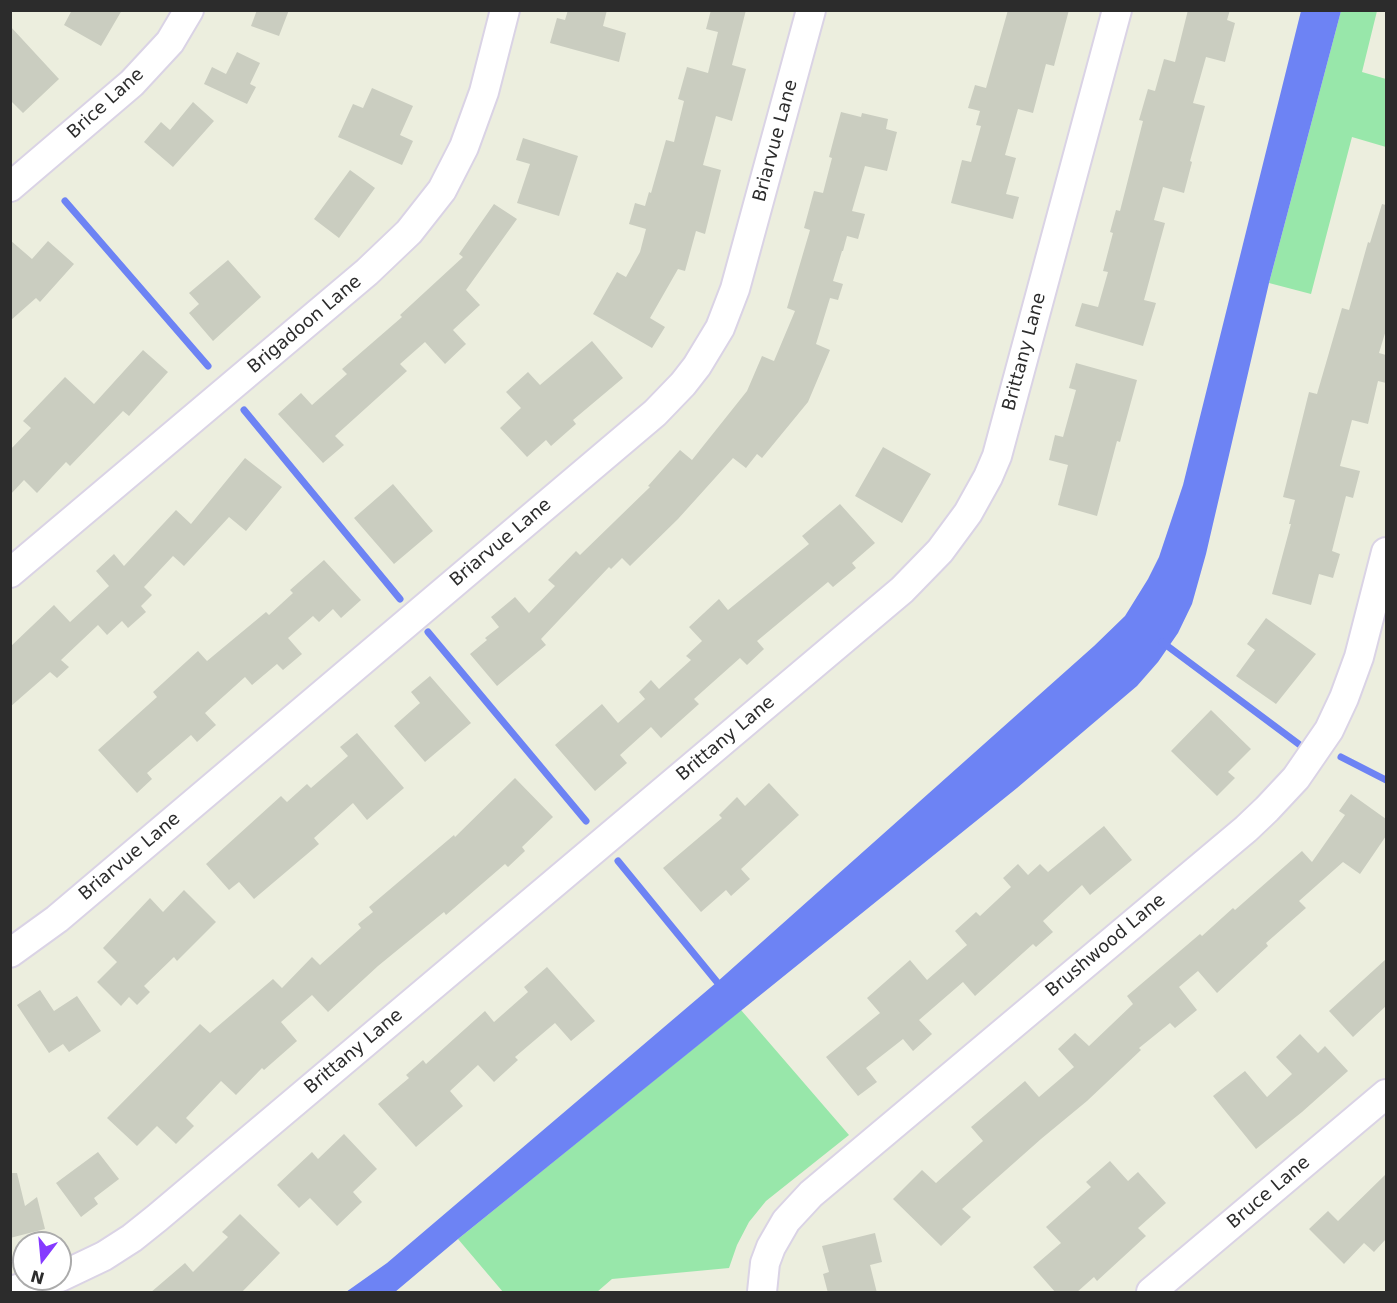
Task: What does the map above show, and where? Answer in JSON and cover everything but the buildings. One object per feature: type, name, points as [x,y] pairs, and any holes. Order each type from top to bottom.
[{"type":"street","name":"Brice Lane","points":[[10,187],[132,83],[170,42],[189,10]]},
{"type":"street","name":"Brigadoon Lane","points":[[10,573],[367,272],[409,232],[442,190],[464,147],[481,101],[505,10]]},
{"type":"street","name":"Briarvue Lane","points":[[10,953],[38,934],[84,896],[655,413],[683,384],[720,328],[735,290],[811,10]]},
{"type":"street","name":"Brittany Lane","points":[[72,1271],[104,1256],[158,1218],[892,598],[940,551],[973,504],[997,456],[1117,10]]},
{"type":"street","name":"Brushwood Lane","points":[[762,1293],[765,1263],[774,1241],[786,1221],[811,1194],[1246,829],[1296,778],[1329,730],[1344,698],[1359,657],[1386,552]]},
{"type":"street","name":"Bruce Lane","points":[[1151,1293],[1386,1094]]},
{"type":"green space","points":[[1341,11],[1377,11],[1362,72],[1386,79],[1386,147],[1352,137],[1311,294],[1269,283]]},
{"type":"green space","points":[[741,1010],[849,1135],[766,1201],[749,1222],[737,1245],[729,1268],[612,1279],[597,1292],[503,1292],[458,1239]]},
{"type":"water","points":[[1301,11],[1341,11],[1269,283],[1206,554],[1192,604],[1178,633],[1158,662],[1137,686],[1017,788],[395,1292],[346,1292],[387,1263],[717,982],[1125,616],[1159,557],[1183,485]]},
{"type":"waterway","points":[[65,201],[208,366]]},
{"type":"waterway","points":[[244,410],[400,599]]},
{"type":"waterway","points":[[428,632],[586,821]]},
{"type":"waterway","points":[[1162,642],[1300,745]]},
{"type":"waterway","points":[[1341,757],[1386,780]]},
{"type":"waterway","points":[[618,861],[717,982]]}]
